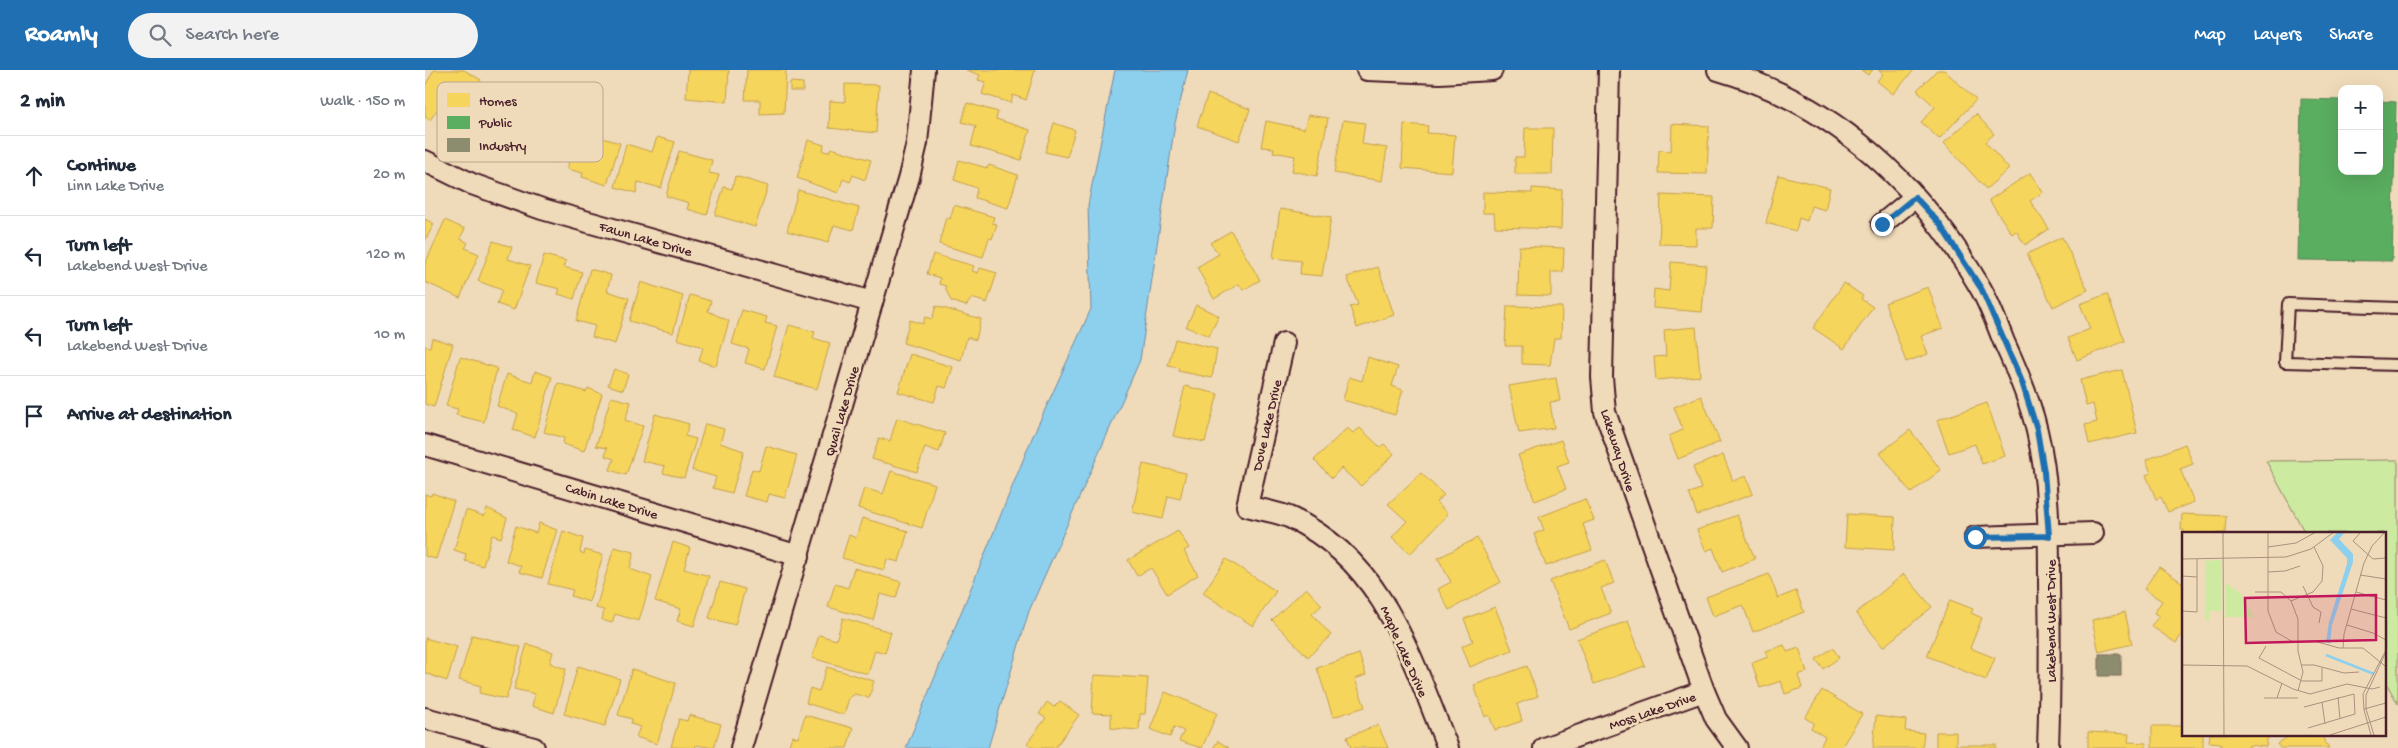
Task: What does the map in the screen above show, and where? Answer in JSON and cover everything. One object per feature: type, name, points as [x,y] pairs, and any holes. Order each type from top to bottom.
[{"type":"street","name":"Quail Lake Drive","points":[[741,748],[909,177],[917,143],[924,70]]},
{"type":"street","points":[[1367,70],[1440,73],[1492,70]]},
{"type":"street","name":"Lakeway Drive","points":[[1609,70],[1602,377],[1605,412],[1704,691],[1716,719],[1737,748]]},
{"type":"street","name":"Lakebend West Drive","points":[[1718,70],[1779,93],[1823,117],[1863,144],[1939,223],[1982,290],[2022,382],[2037,430],[2044,472],[2049,536],[2050,676],[2048,748]]},
{"type":"street","name":"Fawn Lake Drive","points":[[425,162],[472,184],[542,209],[872,302]]},
{"type":"street","points":[[1882,224],[1915,197]]},
{"type":"street","name":"Dove Lake Drive","points":[[1247,506],[1284,343]]},
{"type":"street","name":"Cabin Lake Drive","points":[[425,445],[799,556]]},
{"type":"street","name":"Maple Lake Drive","points":[[1247,506],[1290,517],[1326,537],[1359,569],[1377,592],[1401,634],[1447,748]]},
{"type":"street","points":[[1975,537],[2049,536],[2093,533]]},
{"type":"street","name":"Moss Lake Drive","points":[[1544,748],[1704,691]]},
{"type":"street","points":[[425,718],[534,748]]},
{"type":"lane","points":[[2398,308],[2288,304],[2285,362],[2398,365]]},
{"type":"green space","points":[[2398,460],[2398,704],[2385,681],[2385,532],[2304,532],[2266,461]]},
{"type":"water","points":[[1115,70],[1188,70],[1175,123],[1140,360],[1029,611],[988,748],[906,748],[1032,438],[1091,309],[1088,205]]},
{"type":"building: Homes","points":[[434,70],[464,70],[481,80],[480,82],[437,82],[437,110],[430,120],[425,117],[425,86]]},
{"type":"building: Homes","points":[[688,70],[729,70],[727,102],[686,98]]},
{"type":"building: Homes","points":[[747,70],[786,70],[784,113],[760,114],[760,100],[745,100]]},
{"type":"building: Homes","points":[[966,70],[1035,70],[1026,100],[1013,95],[1011,103],[982,94],[986,82],[978,80],[980,75]]},
{"type":"building: Homes","points":[[1861,70],[1873,70],[1868,75]]},
{"type":"building: Homes","points":[[1878,70],[1914,70],[1893,94],[1877,81],[1883,74]]},
{"type":"building: Homes","points":[[1937,70],[1944,70],[1976,100],[1939,139],[1921,122],[1935,107],[1917,90]]},
{"type":"building: Homes","points":[[790,82],[803,83],[803,91],[790,91]]},
{"type":"building: Homes","points":[[845,84],[879,85],[876,133],[829,128],[830,101],[845,102]]},
{"type":"building: Homes","points":[[1208,94],[1250,109],[1239,141],[1197,126]]},
{"type":"building: Homes","points":[[967,103],[998,112],[996,119],[1030,130],[1021,160],[971,146],[976,126],[962,122]]},
{"type":"building: Homes","points":[[1976,114],[1994,134],[1985,142],[2009,169],[1986,189],[1944,143]]},
{"type":"building: Homes","points":[[1308,115],[1328,118],[1317,176],[1292,171],[1295,156],[1273,152],[1274,148],[1261,147],[1266,121],[1304,129]]},
{"type":"building: Homes","points":[[1343,120],[1365,123],[1362,144],[1387,148],[1382,181],[1334,173]]},
{"type":"building: Homes","points":[[1054,123],[1075,130],[1067,157],[1045,152]]},
{"type":"building: Homes","points":[[1404,124],[1428,126],[1427,133],[1455,135],[1452,172],[1402,168]]},
{"type":"building: Homes","points":[[1672,124],[1709,126],[1707,174],[1658,173],[1659,150],[1671,151]]},
{"type":"building: Homes","points":[[1525,128],[1553,128],[1552,174],[1515,174],[1515,157],[1524,157]]},
{"type":"building: Homes","points":[[657,137],[675,142],[661,188],[638,182],[636,193],[615,187],[626,144],[652,152]]},
{"type":"building: Homes","points":[[603,138],[620,143],[607,185],[582,177],[583,173],[567,169],[569,162],[603,162]]},
{"type":"building: Homes","points":[[808,140],[824,145],[823,151],[829,152],[831,148],[871,160],[865,180],[853,175],[850,182],[843,179],[838,193],[797,178]]},
{"type":"building: Homes","points":[[679,151],[712,160],[709,173],[719,175],[707,215],[687,209],[689,203],[666,196]]},
{"type":"building: Homes","points":[[959,160],[987,168],[989,165],[1018,175],[1008,208],[975,198],[977,188],[954,180]]},
{"type":"building: Homes","points":[[2030,173],[2043,192],[2030,201],[2049,229],[2025,245],[2016,231],[2012,234],[1989,200]]},
{"type":"building: Homes","points":[[1778,175],[1830,188],[1825,210],[1811,206],[1807,221],[1799,218],[1796,231],[1766,223]]},
{"type":"building: Homes","points":[[735,176],[768,186],[755,227],[715,215],[724,187],[732,189]]},
{"type":"building: Homes","points":[[1532,188],[1562,190],[1561,229],[1495,227],[1494,213],[1483,213],[1483,192],[1532,193]]},
{"type":"building: Homes","points":[[798,190],[859,208],[853,230],[834,225],[828,243],[787,231]]},
{"type":"building: Homes","points":[[1661,195],[1714,197],[1713,228],[1696,228],[1696,245],[1659,244]]},
{"type":"building: Homes","points":[[954,205],[994,217],[992,223],[997,224],[992,239],[989,238],[983,257],[939,244],[946,217],[950,219]]},
{"type":"building: Homes","points":[[1280,209],[1331,217],[1322,276],[1300,274],[1301,261],[1273,258]]},
{"type":"building: Homes","points":[[425,219],[434,224],[425,241]]},
{"type":"building: Homes","points":[[445,220],[465,229],[460,238],[468,243],[465,248],[479,254],[460,298],[425,282],[425,264]]},
{"type":"building: Homes","points":[[1231,231],[1260,280],[1243,290],[1239,284],[1214,299],[1197,267],[1219,254],[1210,243]]},
{"type":"building: Homes","points":[[2062,237],[2088,290],[2053,307],[2027,254]]},
{"type":"building: Homes","points":[[493,241],[512,247],[508,259],[530,266],[514,310],[497,304],[502,290],[478,281]]},
{"type":"building: Homes","points":[[1519,246],[1564,248],[1563,272],[1551,272],[1551,296],[1518,295]]},
{"type":"building: Homes","points":[[933,254],[974,266],[972,271],[978,273],[980,268],[997,273],[987,303],[972,298],[966,306],[951,301],[946,286],[939,284],[940,278],[927,274]]},
{"type":"building: Homes","points":[[544,255],[566,261],[563,267],[582,272],[574,299],[558,294],[560,289],[536,283]]},
{"type":"building: Homes","points":[[1671,262],[1706,265],[1702,312],[1653,308],[1654,289],[1669,291]]},
{"type":"building: Homes","points":[[1378,267],[1394,315],[1357,328],[1350,307],[1358,305],[1347,277]]},
{"type":"building: Homes","points":[[590,269],[611,275],[607,291],[629,298],[615,344],[592,337],[595,326],[576,321]]},
{"type":"building: Homes","points":[[641,282],[683,296],[673,333],[629,321]]},
{"type":"building: Homes","points":[[1844,283],[1863,296],[1861,299],[1873,307],[1844,349],[1813,328]]},
{"type":"building: Homes","points":[[1928,287],[1943,328],[1921,336],[1928,354],[1906,362],[1885,303]]},
{"type":"building: Homes","points":[[2107,294],[2125,341],[2077,360],[2068,338],[2090,329],[2080,304]]},
{"type":"building: Homes","points":[[690,295],[711,301],[708,311],[729,321],[716,366],[699,361],[703,347],[677,339]]},
{"type":"building: Homes","points":[[1196,305],[1219,316],[1209,336],[1186,327]]},
{"type":"building: Homes","points":[[936,306],[981,319],[976,340],[967,337],[961,360],[903,343],[910,320],[923,324],[925,317],[932,319]]},
{"type":"building: Homes","points":[[1507,306],[1562,307],[1561,338],[1554,338],[1550,365],[1522,364],[1522,346],[1505,346]]},
{"type":"building: Homes","points":[[742,310],[767,317],[765,323],[777,326],[765,369],[745,363],[749,349],[732,344]]},
{"type":"building: Homes","points":[[789,325],[815,332],[813,338],[830,343],[817,389],[774,377]]},
{"type":"building: Homes","points":[[1696,327],[1700,376],[1656,380],[1654,357],[1666,356],[1664,330]]},
{"type":"building: Homes","points":[[432,338],[453,344],[434,407],[425,404],[425,346],[430,347]]},
{"type":"building: Homes","points":[[1175,339],[1217,349],[1212,378],[1178,371],[1179,368],[1168,366]]},
{"type":"building: Homes","points":[[910,354],[953,367],[946,388],[939,386],[934,402],[898,392]]},
{"type":"building: Homes","points":[[460,357],[497,368],[484,422],[456,415],[458,409],[446,406]]},
{"type":"building: Homes","points":[[1368,357],[1398,367],[1392,386],[1403,390],[1395,415],[1343,400],[1349,377],[1362,381]]},
{"type":"building: Homes","points":[[614,369],[628,374],[623,390],[608,385]]},
{"type":"building: Homes","points":[[2122,370],[2137,433],[2089,444],[2085,425],[2097,422],[2093,404],[2086,406],[2080,380]]},
{"type":"building: Homes","points":[[535,371],[552,377],[535,437],[513,430],[518,414],[497,406],[507,374],[532,382]]},
{"type":"building: Homes","points":[[1556,378],[1560,401],[1550,402],[1554,428],[1519,433],[1509,386]]},
{"type":"building: Homes","points":[[558,383],[586,392],[588,388],[602,394],[584,451],[563,444],[564,438],[544,432]]},
{"type":"building: Homes","points":[[1185,386],[1218,394],[1205,442],[1173,436]]},
{"type":"building: Homes","points":[[1701,396],[1720,442],[1678,459],[1669,436],[1683,430],[1674,407]]},
{"type":"building: Homes","points":[[611,397],[631,402],[625,420],[643,426],[626,475],[610,470],[614,459],[605,456],[607,448],[596,446]]},
{"type":"building: Homes","points":[[1987,403],[2005,456],[1982,464],[1975,444],[1949,453],[1937,420]]},
{"type":"building: Homes","points":[[655,414],[689,424],[685,436],[696,439],[684,478],[663,473],[665,466],[642,461]]},
{"type":"building: Homes","points":[[897,418],[945,433],[939,452],[925,447],[917,472],[872,459],[879,438],[890,441]]},
{"type":"building: Homes","points":[[705,424],[724,429],[720,443],[744,451],[732,493],[713,488],[716,477],[692,470]]},
{"type":"building: Homes","points":[[1347,428],[1353,433],[1360,428],[1380,447],[1384,444],[1394,454],[1361,486],[1341,468],[1332,478],[1314,460]]},
{"type":"building: Homes","points":[[1910,430],[1941,470],[1911,493],[1880,453]]},
{"type":"building: Homes","points":[[1561,440],[1569,462],[1557,466],[1566,489],[1535,501],[1518,455]]},
{"type":"building: Homes","points":[[2185,444],[2193,464],[2180,469],[2194,502],[2168,512],[2161,497],[2156,499],[2146,475],[2151,473],[2146,460]]},
{"type":"building: Homes","points":[[766,446],[797,455],[785,498],[769,494],[767,502],[744,496],[752,469],[759,471]]},
{"type":"building: Homes","points":[[1723,455],[1733,481],[1746,476],[1753,494],[1697,515],[1689,493],[1701,489],[1693,467]]},
{"type":"building: Homes","points":[[1143,464],[1186,473],[1180,499],[1168,496],[1163,519],[1132,512]]},
{"type":"building: Homes","points":[[891,471],[935,484],[922,528],[858,508],[864,488],[883,494]]},
{"type":"building: Homes","points":[[1421,473],[1444,495],[1436,502],[1448,514],[1410,554],[1392,537],[1407,521],[1388,504]]},
{"type":"building: Homes","points":[[432,493],[454,501],[436,559],[425,556],[425,494],[431,496]]},
{"type":"building: Homes","points":[[1585,499],[1594,520],[1583,524],[1592,550],[1546,566],[1534,534],[1544,530],[1539,517]]},
{"type":"building: Homes","points":[[487,508],[507,518],[501,538],[492,535],[483,566],[465,561],[466,554],[454,550],[466,510],[484,516]]},
{"type":"building: Homes","points":[[1847,514],[1895,517],[1894,550],[1845,547]]},
{"type":"building: Homes","points":[[2182,514],[2226,516],[2225,532],[2184,532],[2184,530],[2181,530]]},
{"type":"building: Homes","points":[[1737,515],[1755,559],[1722,572],[1713,548],[1706,551],[1697,530]]},
{"type":"building: Homes","points":[[862,518],[908,531],[899,562],[887,559],[884,570],[842,558],[849,535],[856,538]]},
{"type":"building: Homes","points":[[539,523],[557,530],[542,578],[519,572],[521,566],[506,561],[516,526],[536,533]]},
{"type":"building: Homes","points":[[563,531],[583,538],[580,552],[584,554],[585,550],[603,555],[589,602],[571,596],[573,590],[548,584]]},
{"type":"building: Homes","points":[[1178,531],[1189,548],[1184,551],[1198,575],[1167,594],[1151,568],[1137,576],[1128,560]]},
{"type":"building: Homes","points":[[1477,538],[1501,582],[1449,610],[1438,589],[1451,582],[1438,558]]},
{"type":"building: Homes","points":[[673,542],[690,548],[684,569],[709,576],[694,626],[677,621],[681,609],[655,601]]},
{"type":"building: Homes","points":[[614,547],[634,552],[630,569],[652,577],[639,621],[615,614],[612,623],[602,620],[604,610],[596,608]]},
{"type":"building: Homes","points":[[1226,559],[1276,591],[1253,626],[1203,593]]},
{"type":"building: Homes","points":[[1605,560],[1614,583],[1601,588],[1611,613],[1569,629],[1550,581]]},
{"type":"building: Homes","points":[[2159,567],[2182,582],[2182,634],[2176,643],[2151,626],[2159,616],[2154,613],[2162,601],[2144,589]]},
{"type":"building: Homes","points":[[854,568],[901,582],[896,598],[880,594],[873,620],[828,607],[835,584],[848,588]]},
{"type":"building: Homes","points":[[1769,574],[1778,598],[1796,591],[1804,612],[1753,632],[1743,605],[1713,616],[1706,597]]},
{"type":"building: Homes","points":[[1904,574],[1932,607],[1883,647],[1856,613]]},
{"type":"building: Homes","points":[[720,582],[745,589],[735,625],[709,618]]},
{"type":"building: Homes","points":[[1306,588],[1322,605],[1312,614],[1331,635],[1308,657],[1272,620]]},
{"type":"building: Homes","points":[[1950,600],[1973,609],[1971,613],[1982,618],[1970,648],[1995,658],[1986,680],[1927,656]]},
{"type":"building: Homes","points":[[1495,607],[1512,650],[1470,667],[1462,646],[1473,641],[1464,619]]},
{"type":"building: Homes","points":[[2125,612],[2132,644],[2099,652],[2092,620]]},
{"type":"building: Homes","points":[[843,618],[891,632],[885,653],[875,650],[868,674],[812,658],[819,635],[836,640]]},
{"type":"building: Homes","points":[[1628,621],[1645,666],[1594,684],[1577,639]]},
{"type":"building: Homes","points":[[472,635],[521,647],[506,699],[479,693],[481,686],[459,680]]},
{"type":"building: Homes","points":[[425,638],[457,647],[447,681],[425,673]]},
{"type":"building: Homes","points":[[527,644],[553,652],[550,663],[566,669],[554,713],[532,706],[535,694],[514,689]]},
{"type":"building: Homes","points":[[1784,645],[1787,652],[1799,648],[1807,672],[1798,675],[1802,688],[1785,694],[1781,681],[1760,688],[1752,663],[1768,657],[1766,651]]},
{"type":"building: Homes","points":[[1833,648],[1839,658],[1823,669],[1816,659]]},
{"type":"building: Homes","points":[[1359,654],[1366,675],[1355,679],[1365,707],[1333,717],[1317,668]]},
{"type":"building: Homes","points":[[578,666],[620,679],[605,726],[564,714]]},
{"type":"building: Homes","points":[[1527,666],[1538,696],[1517,704],[1522,721],[1495,730],[1489,715],[1485,717],[1474,685]]},
{"type":"building: Homes","points":[[827,667],[874,681],[869,698],[855,694],[849,698],[844,715],[806,703],[810,688],[819,691]]},
{"type":"building: Homes","points":[[632,669],[676,683],[657,744],[636,737],[640,727],[631,724],[632,719],[618,715]]},
{"type":"building: Homes","points":[[1094,675],[1148,678],[1145,714],[1140,714],[1139,730],[1111,728],[1111,714],[1092,713]]},
{"type":"building: Homes","points":[[1822,690],[1862,714],[1841,748],[1820,747],[1825,737],[1811,728],[1814,723],[1805,718]]},
{"type":"building: Homes","points":[[1165,692],[1217,713],[1202,748],[1179,741],[1184,731],[1174,727],[1170,737],[1150,729]]},
{"type":"building: Homes","points":[[1060,701],[1079,715],[1055,748],[1034,748],[1027,743],[1046,718],[1039,714],[1047,702],[1054,707]]},
{"type":"building: Homes","points":[[689,715],[721,724],[714,748],[696,745],[695,748],[671,747],[679,719],[687,721]]},
{"type":"building: Homes","points":[[805,715],[853,728],[847,748],[788,748],[792,736],[798,738]]},
{"type":"building: Homes","points":[[1876,716],[1906,720],[1905,731],[1924,733],[1922,748],[1873,748]]},
{"type":"building: Homes","points":[[1378,725],[1388,748],[1351,748],[1347,737]]},
{"type":"building: Homes","points":[[2152,726],[2182,726],[2182,736],[2203,736],[2203,748],[2152,748]]},
{"type":"building: Homes","points":[[1936,732],[1956,732],[1956,745],[1996,745],[1996,748],[1936,748]]},
{"type":"building: Homes","points":[[2088,732],[2129,734],[2128,742],[2146,743],[2146,748],[2088,748]]},
{"type":"building: Homes","points":[[2210,736],[2268,736],[2266,747],[2249,745],[2249,748],[2221,748],[2221,743],[2209,742]]},
{"type":"building: Homes","points":[[2289,736],[2321,736],[2329,748],[2280,748],[2277,744]]},
{"type":"building: Homes","points":[[1218,741],[1229,748],[1213,748]]},
{"type":"building: Public","points":[[2301,99],[2338,100],[2338,175],[2383,175],[2383,101],[2396,102],[2392,261],[2298,260]]},
{"type":"building: Industry","points":[[2099,654],[2121,654],[2121,676],[2099,676]]},
{"type":"route","points":[[1882,224],[1915,197],[1939,223],[1982,290],[2022,382],[2037,430],[2044,472],[2049,536],[1975,537]]}]
